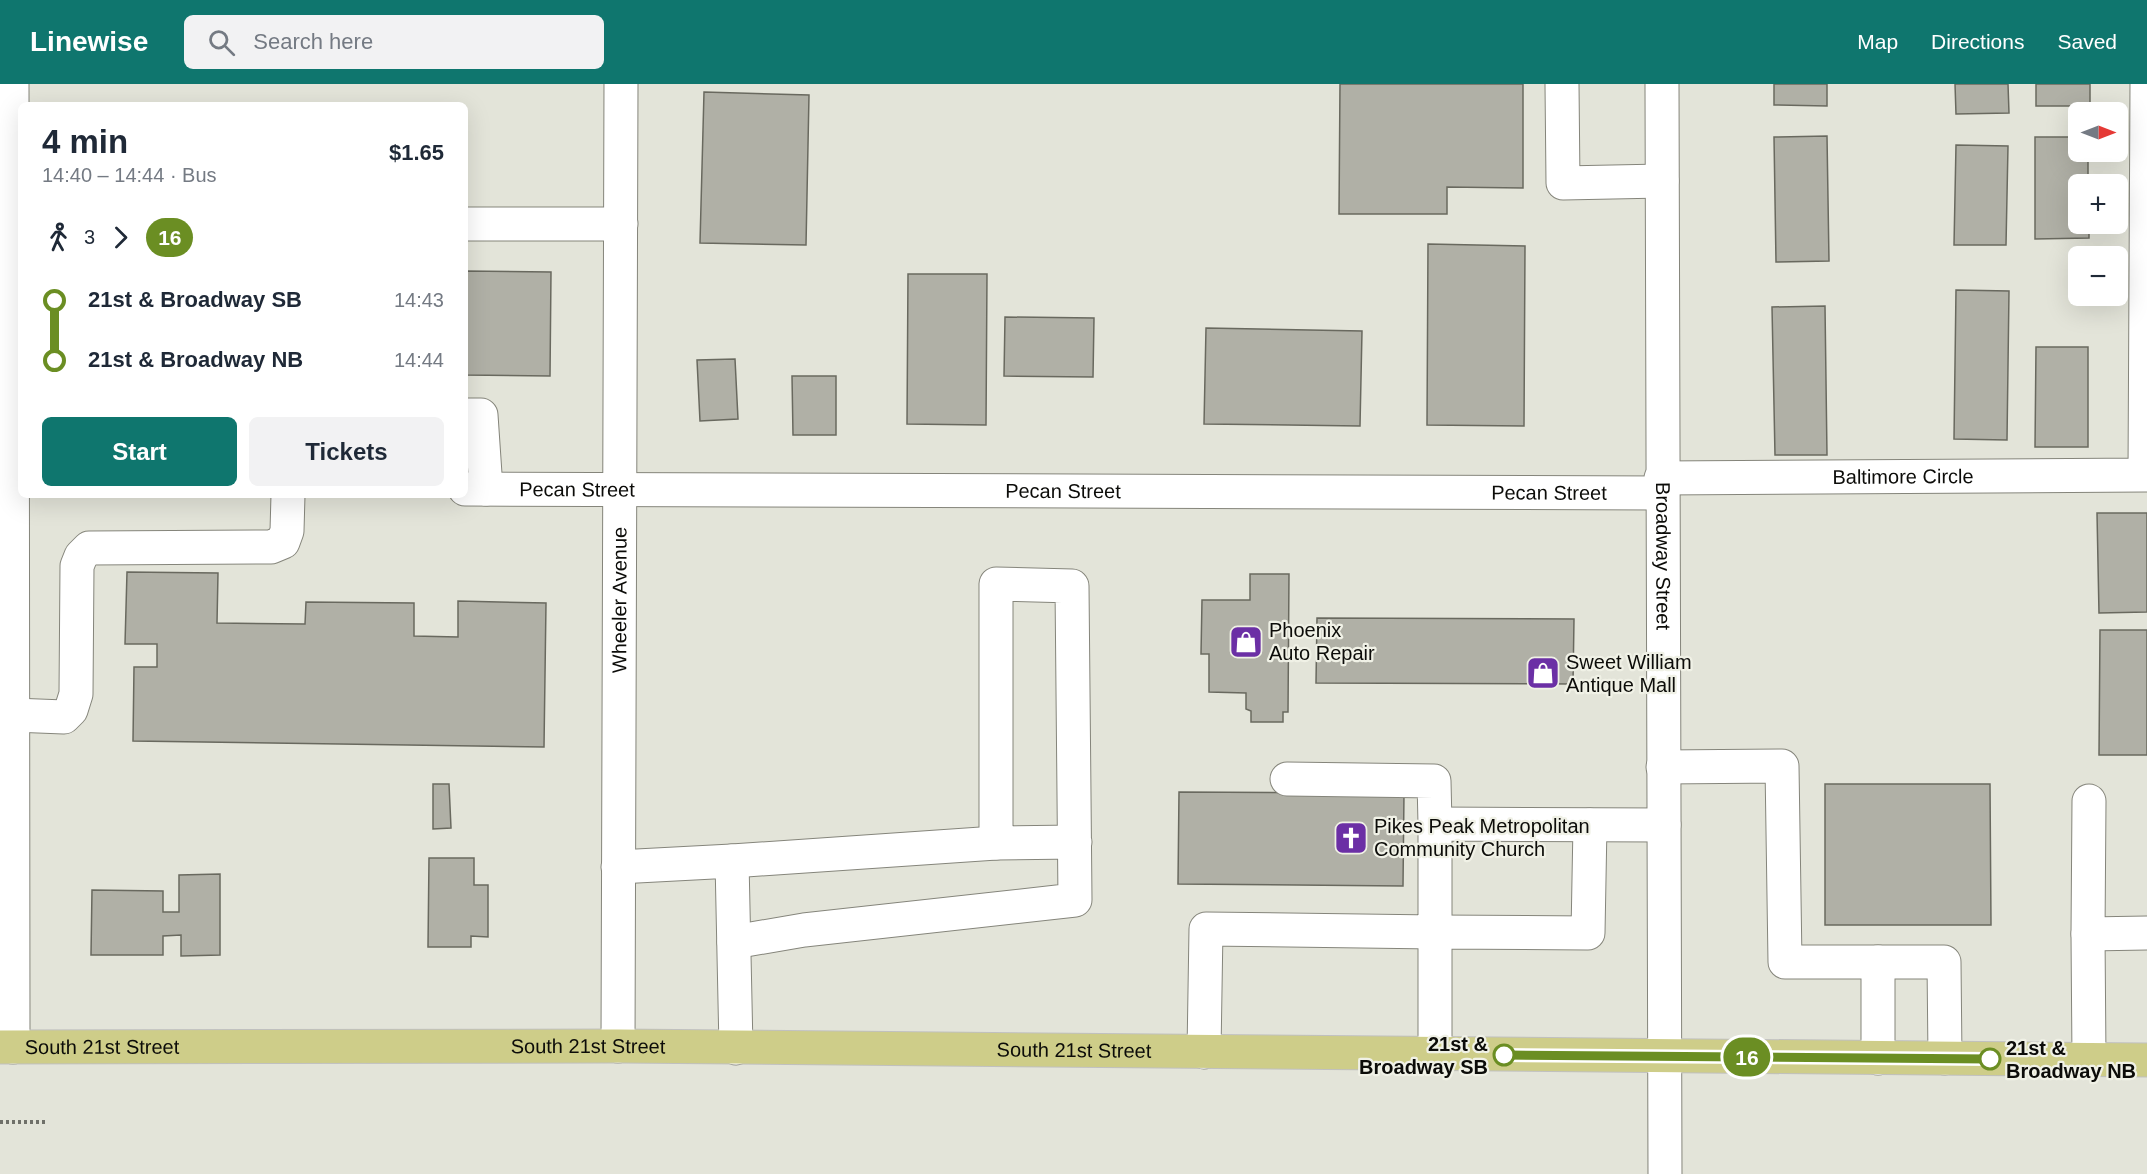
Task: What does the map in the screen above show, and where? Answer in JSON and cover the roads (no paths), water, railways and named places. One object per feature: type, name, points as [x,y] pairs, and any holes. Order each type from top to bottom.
[{"type":"main road","name":"South 21st Street","points":[[7,1047],[618,1046],[2147,1060]]},
{"type":"street","points":[[7,1047],[6,759],[13,715],[11,485],[16,222],[12,84]]},
{"type":"street","name":"Wheeler Avenue","points":[[618,1046],[621,84]]},
{"type":"street","points":[[1562,84],[1563,183],[1662,181]]},
{"type":"street","name":"Broadway Street","points":[[1662,84],[1661,485],[1665,1174]]},
{"type":"street","name":"Baltimore Circle","points":[[1661,485],[2146,475],[2147,84]]},
{"type":"street","points":[[468,224],[621,224]]},
{"type":"street","points":[[468,415],[481,415],[475,489]]},
{"type":"street","name":"Pecan Street","points":[[475,489],[1661,485]]},
{"type":"street","points":[[13,715],[64,717],[71,710],[76,693],[77,566],[81,556],[89,548],[106,545],[271,547],[283,543],[288,531],[288,498]]},
{"type":"street","points":[[734,942],[804,930],[1075,900],[1072,586],[996,584],[996,843]]},
{"type":"street","points":[[1663,767],[1782,766],[1785,962],[1944,962],[1945,1058]]},
{"type":"street","points":[[1287,779],[1434,781],[1435,1054]]},
{"type":"street","points":[[2089,801],[2089,1059]]},
{"type":"street","points":[[1435,824],[1664,825]]},
{"type":"street","points":[[1204,1052],[1206,929],[1588,933],[1590,825]]},
{"type":"street","points":[[618,867],[996,843],[1075,842]]},
{"type":"street","points":[[732,861],[736,1048]]},
{"type":"street","points":[[2088,934],[2147,933]]},
{"type":"street","points":[[1878,962],[1878,1058]]},
{"type":"place","name":"Phoenix Auto Repair","points":[[1246,642]]},
{"type":"place","name":"Sweet William Antique Mall","points":[[1543,673]]},
{"type":"place","name":"Pikes Peak Metropolitan Community Church","points":[[1351,838]]},
{"type":"place","name":"21st & Broadway SB","points":[[1504,1055]]},
{"type":"place","name":"21st & Broadway NB","points":[[1990,1059]]}]
